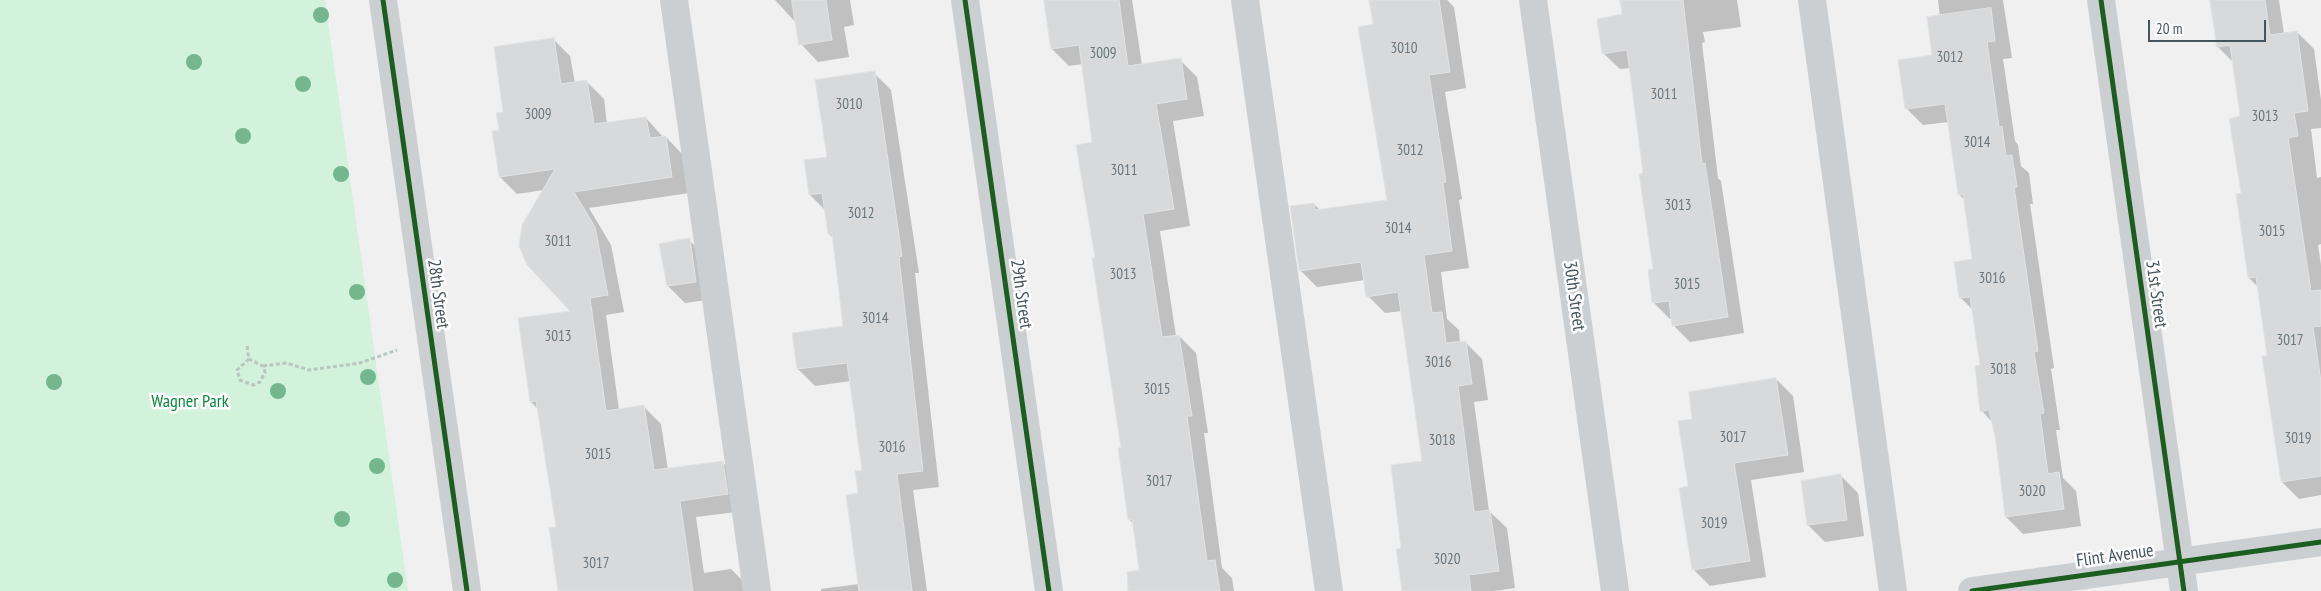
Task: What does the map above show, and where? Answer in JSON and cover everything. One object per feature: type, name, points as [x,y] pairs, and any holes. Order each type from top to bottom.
[{"type":"street","name":"28th Street","points":[[383,0],[467,591]]},
{"type":"street","points":[[674,0],[758,591]]},
{"type":"street","name":"29th Street","points":[[966,0],[1048,591]]},
{"type":"street","points":[[1245,0],[1329,591]]},
{"type":"street","name":"30th Street","points":[[1533,0],[1615,591]]},
{"type":"street","points":[[1812,0],[1893,591]]},
{"type":"street","name":"31st Street","points":[[2101,0],[2184,591]]},
{"type":"street","name":"Flint Avenue","points":[[1972,591],[2180,560],[2321,542]]},
{"type":"path","points":[[249,359],[263,366],[286,363],[309,370],[360,363],[431,338]]},
{"type":"path","points":[[246,346],[249,359]]},
{"type":"path","points":[[249,359],[237,370],[240,380],[246,384],[253,385],[260,382],[265,372],[263,366]]},
{"type":"green space","name":"Wagner Park","points":[[0,0],[325,0],[408,591],[0,591]]},
{"type":"building","points":[[792,0],[826,0],[832,40],[799,45]]},
{"type":"building","points":[[1044,0],[1119,0],[1128,66],[1181,58],[1187,99],[1156,104],[1174,209],[1143,214],[1162,337],[1179,335],[1192,416],[1187,416],[1207,561],[1215,560],[1220,591],[1128,591],[1127,572],[1139,570],[1132,519],[1128,520],[1118,448],[1121,448],[1092,258],[1095,258],[1076,145],[1092,142],[1079,45],[1051,49]]},
{"type":"building","points":[[1369,0],[1439,0],[1450,72],[1429,75],[1446,182],[1443,183],[1452,251],[1424,255],[1432,313],[1442,312],[1446,343],[1466,341],[1472,384],[1458,386],[1474,512],[1490,510],[1499,571],[1469,575],[1471,591],[1402,591],[1396,549],[1401,548],[1391,465],[1422,461],[1398,292],[1366,297],[1361,262],[1299,271],[1290,206],[1314,203],[1315,210],[1387,200],[1358,27],[1373,24]]},
{"type":"building","points":[[1620,0],[1683,0],[1702,164],[1705,163],[1728,317],[1672,326],[1669,301],[1652,303],[1648,270],[1653,269],[1639,174],[1643,173],[1627,50],[1602,54],[1597,19],[1622,14]]},
{"type":"building","points":[[2210,0],[2265,0],[2270,35],[2297,31],[2308,111],[2294,113],[2298,136],[2288,138],[2311,291],[2321,290],[2321,326],[2313,327],[2321,382],[2321,476],[2281,482],[2262,356],[2267,356],[2256,277],[2248,278],[2236,194],[2241,193],[2229,119],[2240,116],[2230,45],[2217,47]]},
{"type":"building","points":[[1991,8],[1995,41],[1987,42],[1999,127],[2002,126],[2006,156],[2012,155],[2017,187],[2014,187],[2038,351],[2034,352],[2044,413],[2040,414],[2048,474],[2059,472],[2064,509],[2005,517],[1996,441],[1989,410],[1980,412],[1975,366],[1980,365],[1970,297],[1959,298],[1954,262],[1972,259],[1963,194],[1958,195],[1945,104],[1905,109],[1898,60],[1932,55],[1927,17]]},
{"type":"building","points":[[554,38],[561,84],[587,80],[594,124],[646,117],[650,138],[666,136],[672,177],[574,192],[595,227],[608,295],[590,298],[606,411],[644,405],[654,470],[723,461],[728,494],[680,501],[693,591],[558,591],[549,528],[556,527],[536,401],[530,402],[518,318],[570,311],[527,265],[519,246],[522,225],[555,169],[499,177],[492,131],[499,130],[496,113],[503,112],[494,47]]},
{"type":"building","points":[[875,71],[902,256],[899,257],[923,471],[897,474],[912,591],[859,591],[846,495],[858,493],[855,471],[862,470],[847,363],[797,369],[792,333],[843,326],[832,234],[828,234],[822,193],[809,195],[804,160],[827,157],[815,80]]},
{"type":"building","points":[[690,238],[696,282],[667,286],[659,244]]},
{"type":"building","points":[[1776,378],[1788,455],[1734,463],[1750,561],[1692,570],[1679,488],[1688,486],[1678,421],[1692,419],[1689,392]]},
{"type":"building","points":[[1841,474],[1847,520],[1807,525],[1801,481]]},
{"type":"cycle path","points":[[383,0],[467,591]]},
{"type":"cycle path","points":[[965,0],[1049,591]]},
{"type":"cycle path","points":[[2101,0],[2184,591]]},
{"type":"cycle path","points":[[1972,591],[2321,542]]}]
